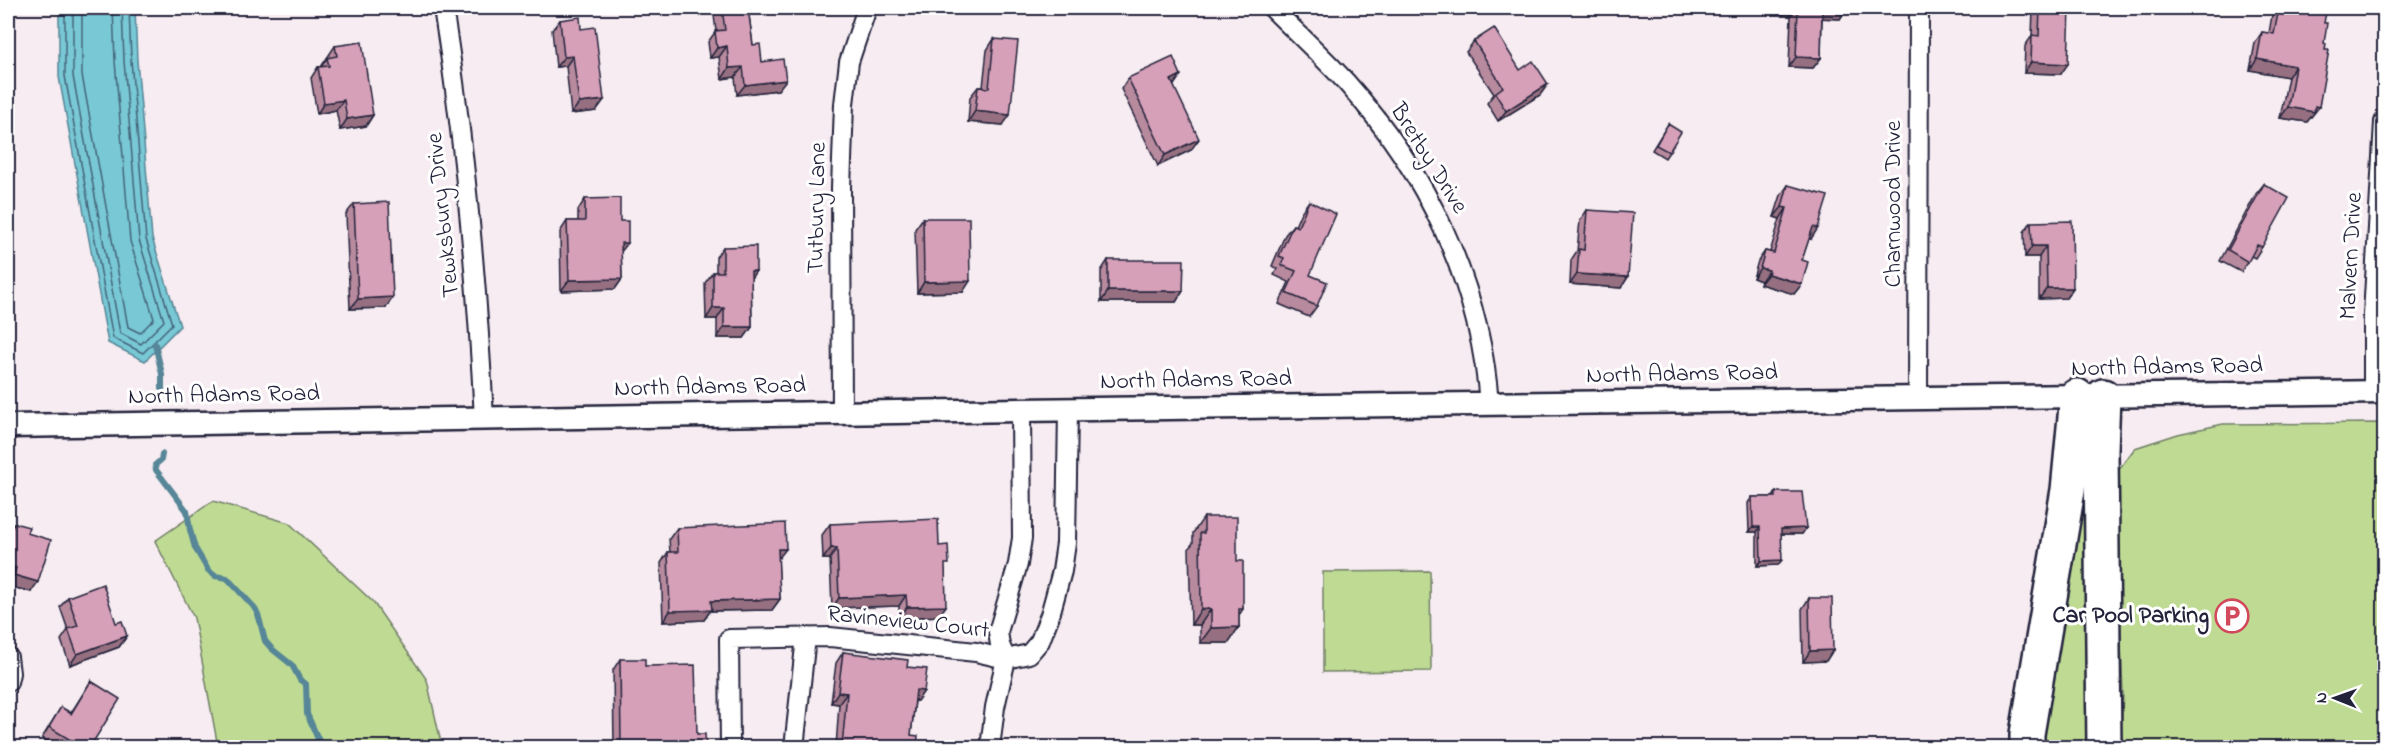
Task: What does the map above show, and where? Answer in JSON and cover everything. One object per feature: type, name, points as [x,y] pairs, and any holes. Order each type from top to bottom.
[{"type":"highway","points":[[2027,747],[2027,734],[2068,490],[2090,396]]},
{"type":"highway","points":[[2090,396],[2101,520],[2104,747]]},
{"type":"street","name":"Tewksbury Drive","points":[[443,8],[461,135],[475,270],[484,419]]},
{"type":"street","name":"Tutbury Lane","points":[[842,413],[841,188],[844,104],[849,62],[867,8]]},
{"type":"street","name":"Bretby Drive","points":[[1272,8],[1346,82],[1397,147],[1428,197],[1448,239],[1480,333],[1486,370],[1488,405]]},
{"type":"street","name":"Charnwood Drive","points":[[1918,400],[1919,8]]},
{"type":"street","name":"Malvern Drive","points":[[2379,392],[2373,305],[2385,122]]},
{"type":"street","name":"North Adams Road","points":[[8,426],[2379,392]]},
{"type":"street","points":[[1006,659],[1029,654],[1040,641],[1062,571],[1068,512],[1068,409]]},
{"type":"street","points":[[990,747],[995,707],[1006,659],[998,632],[1018,564],[1022,538],[1021,410]]},
{"type":"street","name":"Ravineview Court","points":[[794,747],[806,637]]},
{"type":"street","name":"Ravineview Court","points":[[730,747],[729,639],[830,637],[976,652],[1006,659]]},
{"type":"street","points":[[8,657],[10,673],[8,682]]},
{"type":"green space","points":[[2384,423],[2384,747],[2120,747],[2123,693],[2115,496],[2119,469],[2135,448],[2178,434],[2223,424]]},
{"type":"green space","points":[[2086,481],[2089,747],[2040,748]]},
{"type":"green space","points":[[213,501],[289,523],[373,602],[427,680],[442,747],[218,747],[194,618],[155,541]]},
{"type":"green space","points":[[1430,571],[1431,671],[1323,672],[1323,572]]},
{"type":"water","points":[[59,8],[135,8],[137,60],[152,238],[180,326],[145,361],[108,343],[59,77]]},
{"type":"building","points":[[722,8],[748,8],[753,45],[760,44],[762,62],[783,59],[786,80],[745,85],[743,67],[729,68],[727,46],[717,48],[715,31],[725,30]]},
{"type":"building","points":[[1798,8],[1822,8],[1821,58],[1796,57]]},
{"type":"building","points":[[2040,8],[2070,8],[2068,64],[2031,62],[2032,35],[2039,36]]},
{"type":"building","points":[[2279,8],[2326,12],[2324,43],[2326,44],[2325,50],[2329,50],[2319,107],[2315,106],[2314,112],[2288,107],[2295,66],[2257,59],[2262,32],[2274,34]]},
{"type":"building","points":[[580,17],[581,29],[595,27],[604,100],[579,103],[573,56],[564,57],[560,20]]},
{"type":"building","points":[[1494,28],[1520,70],[1533,61],[1548,84],[1506,111],[1495,93],[1503,87],[1474,41]]},
{"type":"building","points":[[994,39],[1018,41],[1010,115],[975,111],[978,87],[989,88]]},
{"type":"building","points":[[362,42],[373,115],[347,119],[344,100],[324,103],[318,67],[329,66],[327,58],[337,56],[335,46]]},
{"type":"building","points":[[1173,57],[1181,75],[1171,80],[1199,139],[1165,155],[1128,78]]},
{"type":"building","points":[[1668,124],[1681,132],[1669,152],[1656,145]]},
{"type":"building","points":[[2264,184],[2289,198],[2262,247],[2257,245],[2248,262],[2228,250]]},
{"type":"building","points":[[1788,185],[1828,196],[1818,228],[1813,227],[1802,260],[1808,262],[1802,284],[1768,274],[1769,270],[1760,268],[1765,251],[1774,253],[1787,208],[1782,207]]},
{"type":"building","points":[[620,198],[620,221],[628,221],[628,243],[621,243],[622,279],[569,280],[567,221],[585,221],[585,199]]},
{"type":"building","points":[[1309,201],[1336,214],[1310,275],[1327,282],[1317,306],[1286,293],[1296,271],[1281,265],[1284,258],[1279,256],[1293,225],[1298,227]]},
{"type":"building","points":[[389,202],[393,297],[358,299],[354,204]]},
{"type":"building","points":[[1587,210],[1633,213],[1628,277],[1577,274],[1579,249],[1584,250]]},
{"type":"building","points":[[923,218],[969,218],[970,281],[924,282]]},
{"type":"building","points":[[2072,221],[2073,288],[2047,288],[2046,246],[2032,246],[2031,222]]},
{"type":"building","points":[[756,246],[756,271],[751,271],[752,327],[724,327],[724,308],[713,308],[713,272],[723,272],[723,247]]},
{"type":"building","points":[[1108,260],[1184,260],[1183,291],[1108,291]]},
{"type":"building","points":[[1776,492],[1802,492],[1806,528],[1781,529],[1782,560],[1761,561],[1760,527],[1753,527],[1752,497],[1776,497]]},
{"type":"building","points":[[1204,517],[1237,517],[1237,561],[1243,561],[1243,609],[1239,609],[1239,627],[1211,628],[1211,609],[1201,609],[1200,533],[1204,533]]},
{"type":"building","points":[[938,519],[939,546],[948,545],[949,564],[945,564],[946,606],[907,607],[906,595],[839,598],[837,548],[831,548],[830,524]]},
{"type":"building","points":[[14,523],[29,527],[27,533],[51,540],[38,582],[14,575],[16,568],[8,565],[8,527],[12,528]]},
{"type":"building","points":[[785,523],[786,549],[778,549],[780,599],[711,601],[712,610],[670,611],[668,552],[678,552],[677,528]]},
{"type":"building","points":[[103,584],[116,623],[122,621],[127,636],[77,654],[68,629],[78,626],[68,597]]},
{"type":"building","points":[[1809,598],[1832,598],[1833,650],[1810,651]]},
{"type":"building","points":[[843,652],[908,660],[907,667],[927,669],[924,691],[916,690],[911,735],[918,736],[917,747],[842,747],[847,693],[838,692]]},
{"type":"building","points":[[620,659],[645,659],[645,666],[695,665],[697,734],[705,734],[706,747],[621,747]]},
{"type":"building","points":[[91,681],[120,699],[90,747],[82,747],[49,727],[61,707],[71,714]]},
{"type":"waterway","points":[[155,344],[162,374],[162,394]]},
{"type":"waterway","points":[[162,454],[161,460],[155,465],[156,470],[187,511],[195,548],[208,570],[215,576],[227,578],[253,606],[258,614],[265,641],[292,665],[300,680],[306,684],[307,714],[322,748]]},
{"type":"place","name":"Car Pool Parking","points":[[2232,616]]}]
